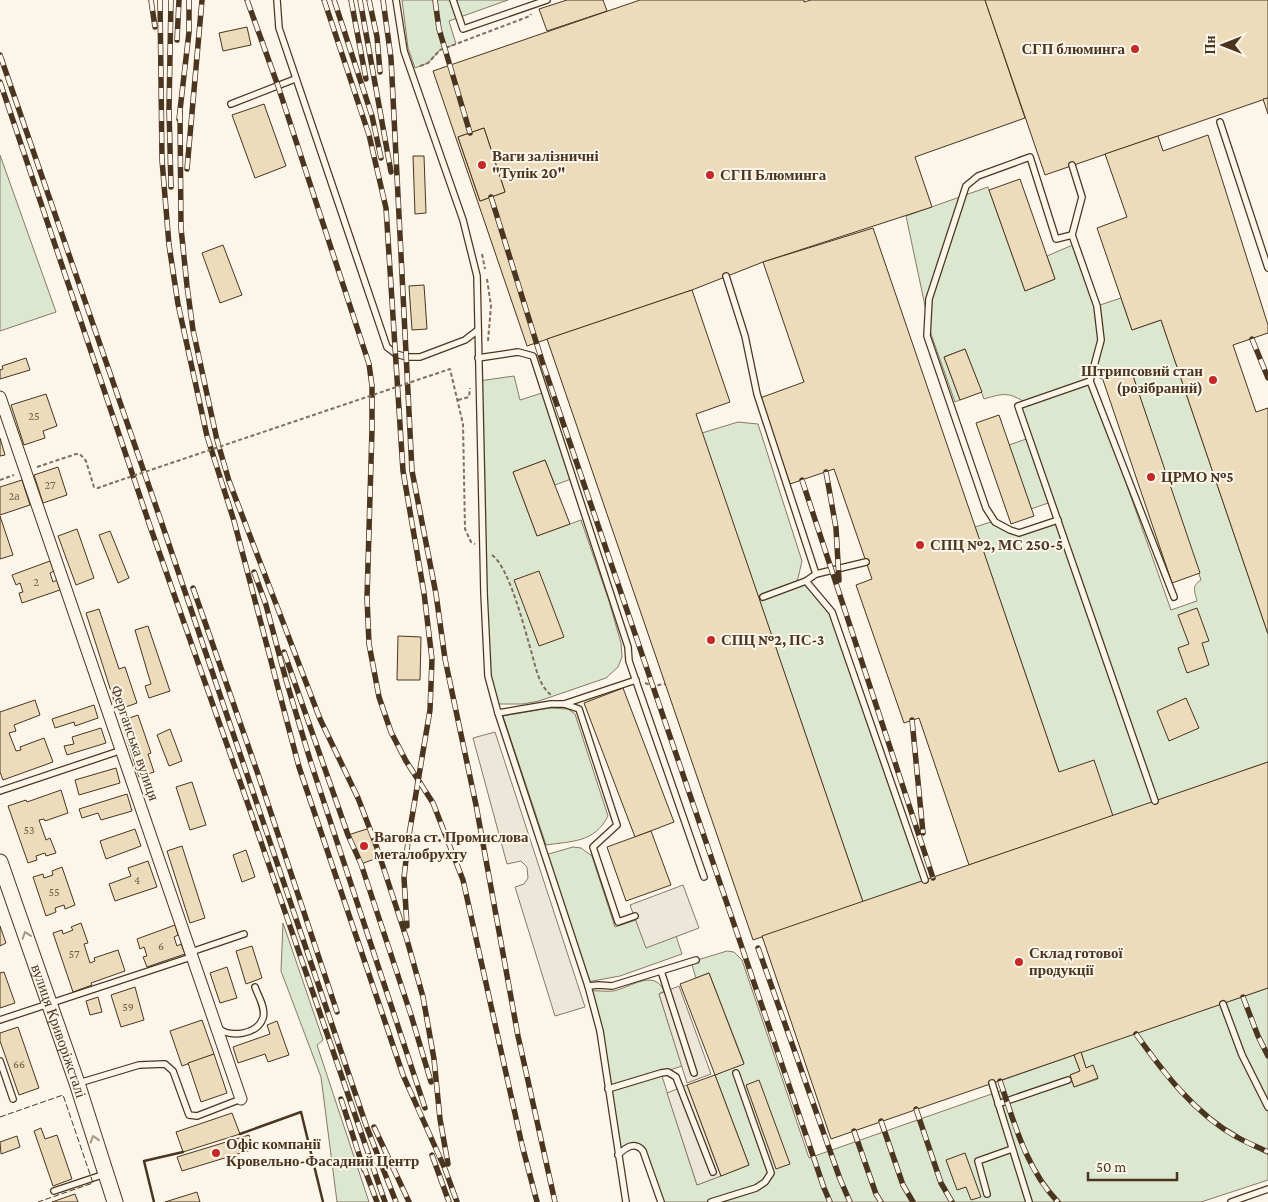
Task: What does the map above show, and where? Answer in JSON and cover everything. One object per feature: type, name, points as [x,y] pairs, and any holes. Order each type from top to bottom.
[{"type":"main road","name":"вулиця Криворіжсталі","points":[[0,862],[77,1083],[115,1202]]},
{"type":"street","name":"Ферганська вулиця","points":[[0,396],[240,1099]]},
{"type":"lane","points":[[277,0],[279,28],[295,79],[387,347],[402,355],[420,357],[465,340],[478,330]]},
{"type":"lane","points":[[396,0],[404,51],[463,220],[477,276],[484,593],[488,676],[498,713],[588,986],[600,1032],[626,1202]]},
{"type":"lane","points":[[453,0],[463,29],[547,0]]},
{"type":"lane","points":[[231,104],[295,79]]},
{"type":"lane","points":[[1220,122],[1268,268]]},
{"type":"lane","points":[[1058,520],[1019,532],[1010,530],[995,522],[986,508],[927,336],[929,299],[966,186],[978,176],[1030,157],[1056,239],[1072,235]]},
{"type":"lane","points":[[1072,165],[1082,197],[1072,235],[1097,306],[1101,340],[1090,381],[1174,597]]},
{"type":"lane","points":[[726,276],[745,336],[757,394],[816,574]]},
{"type":"lane","points":[[478,358],[518,352],[532,356],[628,647],[629,661],[704,877]]},
{"type":"lane","points":[[1090,381],[1018,406],[1155,801]]},
{"type":"lane","points":[[764,597],[806,581],[816,574],[866,562]]},
{"type":"lane","points":[[806,581],[832,612],[925,880]]},
{"type":"lane","points":[[498,713],[550,704],[564,704],[636,680]]},
{"type":"lane","points":[[564,704],[579,709],[617,825],[593,847],[618,922],[635,916]]},
{"type":"lane","points":[[0,792],[122,750]]},
{"type":"lane","points":[[0,1020],[188,958],[191,952],[244,934]]},
{"type":"lane","points":[[588,986],[612,986],[696,960]]},
{"type":"lane","points":[[661,971],[694,1073]]},
{"type":"lane","points":[[215,1026],[224,1033],[238,1034],[254,1028],[260,1022],[264,1010],[255,987]]},
{"type":"lane","points":[[1223,1004],[1242,1054],[1268,1106]]},
{"type":"lane","points":[[0,1061],[13,1099]]},
{"type":"lane","points":[[77,1083],[139,1065],[165,1064],[173,1071],[189,1115],[197,1116],[240,1099]]},
{"type":"lane","points":[[608,1089],[661,1073],[670,1073],[676,1078],[713,1172]]},
{"type":"lane","points":[[711,1202],[756,1188],[765,1182],[771,1173],[736,1073]]},
{"type":"lane","points":[[998,1104],[1068,1080]]},
{"type":"lane","points":[[992,1083],[1029,1202]]},
{"type":"lane","points":[[618,1155],[627,1147],[640,1147],[661,1202]]},
{"type":"lane","points":[[987,1194],[978,1161],[1012,1149]]},
{"type":"lane","points":[[54,1191],[105,1174]]},
{"type":"lane","points":[[1231,1202],[1268,1189]]},
{"type":"path","points":[[415,68],[428,63],[440,50],[530,16],[536,3]]},
{"type":"path","points":[[481,252],[486,270]]},
{"type":"path","points":[[478,350],[488,344],[492,306],[487,279]]},
{"type":"path","points":[[0,480],[80,454],[85,458],[94,487],[103,487],[450,369]]},
{"type":"path","points":[[458,400],[470,397],[470,380]]},
{"type":"path","points":[[636,680],[653,686],[665,684]]},
{"type":"green space","points":[[402,0],[508,0],[449,21],[456,44],[440,50],[428,63],[415,68],[408,48]]},
{"type":"green space","points":[[0,155],[56,312],[0,331]]},
{"type":"green space","points":[[988,187],[1025,291],[1055,279],[1047,256],[1075,244],[1097,306],[1121,298],[1132,330],[1161,320],[1268,634],[1268,762],[1113,816],[1059,772],[975,527],[994,521],[1019,533],[1058,520],[1051,502],[1031,509],[1009,445],[1029,438],[1018,406],[1026,403],[1011,395],[984,399],[965,349],[944,357],[960,400],[955,402],[931,334],[906,216]],"holes":[[[1131,370],[1201,580],[1195,587],[1197,601],[1171,610],[1090,381],[1093,374],[1103,380]]]},
{"type":"green space","points":[[514,376],[520,400],[542,393],[571,479],[555,485],[545,460],[513,472],[537,536],[581,520],[609,601],[621,643],[622,657],[618,667],[606,678],[539,701],[523,704],[495,704],[488,676],[479,381]]},
{"type":"green space","points":[[738,422],[758,424],[802,561],[795,584],[806,581],[832,612],[925,880],[863,902],[702,433]]},
{"type":"green space","points":[[550,708],[568,709],[575,714],[608,816],[602,825],[589,836],[573,841],[546,845],[503,716]]},
{"type":"green space","points":[[573,847],[581,848],[592,856],[615,927],[636,920],[646,947],[676,936],[682,954],[620,976],[587,982],[545,855]]},
{"type":"green space","points":[[283,923],[323,1040],[317,1045],[369,1202],[337,1202],[321,1077],[281,971]]},
{"type":"green space","points":[[727,951],[734,952],[742,960],[809,1158],[1003,1090],[1000,1081],[1074,1055],[1080,1071],[1070,1075],[1074,1087],[1098,1079],[1093,1065],[1086,1068],[1081,1052],[1268,988],[1268,1180],[1201,1202],[661,1202],[643,1151],[636,1146],[618,1155],[608,1089],[589,991],[613,991],[648,980],[660,984],[664,991],[659,994],[682,1066],[661,1073],[697,1185],[749,1165],[715,1075],[744,1063],[709,973],[696,978],[691,962]]},
{"type":"shaded area","points":[[495,732],[585,1007],[555,1016],[515,887],[524,884],[528,878],[527,867],[521,861],[507,864],[473,738]]},
{"type":"shaded area","points":[[683,885],[699,928],[646,948],[630,905]]},
{"type":"shaded area","points":[[679,986],[711,1074],[687,1083],[659,994]]},
{"type":"shaded area","points":[[687,1085],[721,1176],[697,1185],[667,1093]]},
{"type":"building","points":[[567,0],[603,0],[607,11],[547,31],[539,9]]},
{"type":"building","name":"СГП Блюминга","points":[[640,0],[804,0],[804,2],[811,0],[985,0],[1025,118],[915,157],[932,207],[763,262],[692,290],[527,346],[433,71]],"holes":[[[484,128],[505,192],[480,201],[458,137]]]},
{"type":"building","name":"СГП блюминга","points":[[985,0],[1268,0],[1268,98],[1045,175]]},
{"type":"building","points":[[247,27],[251,45],[223,51],[219,33]]},
{"type":"building","points":[[1268,98],[1268,114],[1263,99]]},
{"type":"building","points":[[264,104],[286,166],[255,178],[232,115]]},
{"type":"building","name":"Ваги залізничні \"Тупік 20\"","points":[[484,128],[505,192],[480,201],[458,137]]},
{"type":"building","name":"Штрипсовий стан (розібраний)","points":[[1208,135],[1268,325],[1268,333],[1233,345],[1256,412],[1268,408],[1268,634],[1161,320],[1132,330],[1097,228],[1127,217],[1105,154],[1158,136],[1163,151]]},
{"type":"building","points":[[413,156],[424,156],[426,213],[415,214]]},
{"type":"building","points":[[1020,179],[1055,279],[1025,291],[989,190]]},
{"type":"building","name":"СПЦ №2, МС 250-5","points":[[873,228],[1059,772],[1094,760],[1113,816],[969,865],[919,718],[904,723],[856,585],[872,579],[834,469],[790,484],[760,398],[804,382],[763,262]]},
{"type":"building","points":[[223,245],[242,295],[220,303],[202,253]]},
{"type":"building","points":[[424,285],[427,329],[412,330],[409,286]]},
{"type":"building","name":"СПЦ №2, ПС-3","points":[[692,290],[730,402],[696,414],[863,902],[753,940],[547,339]]},
{"type":"building","points":[[965,349],[982,392],[960,400],[944,357]]},
{"type":"building","points":[[26,358],[30,370],[0,379],[2,366]]},
{"type":"building","name":"ЦРМО №5","points":[[1131,370],[1200,573],[1172,583],[1103,380]]},
{"type":"building","points":[[46,394],[57,426],[43,431],[45,438],[24,445],[11,405]]},
{"type":"building","points":[[999,415],[1034,516],[1011,524],[976,423]]},
{"type":"building","points":[[0,438],[5,455],[0,456]]},
{"type":"building","points":[[545,460],[570,524],[537,536],[513,472]]},
{"type":"building","points":[[58,467],[67,495],[43,503],[34,475]]},
{"type":"building","points":[[22,480],[30,505],[0,515],[0,487]]},
{"type":"building","points":[[0,516],[13,555],[0,559]]},
{"type":"building","points":[[77,529],[94,578],[76,585],[58,536]]},
{"type":"building","points":[[110,531],[129,578],[118,583],[99,535]]},
{"type":"building","points":[[50,561],[54,571],[50,573],[53,582],[57,580],[60,590],[22,603],[19,593],[23,592],[20,583],[16,585],[12,575]]},
{"type":"building","points":[[539,571],[564,637],[539,646],[514,580]]},
{"type":"building","points":[[1197,608],[1209,641],[1202,643],[1209,665],[1187,673],[1178,648],[1189,644],[1178,615]]},
{"type":"building","points":[[99,609],[119,669],[125,667],[137,703],[117,710],[86,613]]},
{"type":"building","points":[[148,626],[170,691],[149,698],[145,686],[151,684],[135,630]]},
{"type":"building","points":[[398,636],[421,637],[420,680],[397,680]]},
{"type":"building","points":[[623,688],[674,822],[635,837],[584,703]]},
{"type":"building","points":[[1186,698],[1199,728],[1169,741],[1157,711]]},
{"type":"building","points":[[35,700],[40,715],[14,725],[16,731],[9,733],[16,751],[21,750],[20,747],[44,738],[53,762],[3,780],[0,772],[0,712]]},
{"type":"building","points":[[94,705],[98,718],[75,726],[74,722],[55,728],[52,719]]},
{"type":"building","points":[[138,715],[151,753],[148,754],[154,772],[139,777],[121,721]]},
{"type":"building","points":[[101,728],[106,743],[67,755],[64,746],[74,744],[72,737]]},
{"type":"building","points":[[170,729],[182,761],[169,766],[157,735]]},
{"type":"building","name":"Склад готової продукції","points":[[1268,762],[1268,988],[831,1139],[762,936]]},
{"type":"building","points":[[116,768],[120,783],[79,795],[75,780]]},
{"type":"building","points":[[192,782],[206,825],[190,830],[176,787]]},
{"type":"building","points":[[61,790],[68,813],[45,821],[44,819],[39,820],[46,840],[50,838],[56,853],[46,856],[45,853],[36,856],[37,860],[28,863],[8,806],[26,800],[27,802]]},
{"type":"building","points":[[127,794],[132,811],[101,820],[98,813],[82,818],[79,809]]},
{"type":"building","name":"Вагова ст. Промислова металобрухту","points":[[370,828],[380,857],[361,864],[348,835]]},
{"type":"building","points":[[135,829],[141,846],[106,859],[100,841]]},
{"type":"building","points":[[651,831],[671,885],[626,901],[607,847]]},
{"type":"building","points":[[182,846],[205,918],[190,923],[167,851]]},
{"type":"building","points":[[246,850],[255,877],[242,882],[233,855]]},
{"type":"building","points":[[148,861],[157,887],[115,901],[109,884],[131,876],[128,868]]},
{"type":"building","points":[[62,867],[75,905],[65,909],[64,905],[55,908],[56,912],[46,916],[33,877],[43,874],[44,878],[53,875],[52,871]]},
{"type":"building","points":[[81,923],[88,943],[84,944],[90,963],[95,961],[94,958],[118,950],[125,971],[91,983],[92,985],[73,992],[53,933],[62,930],[63,934],[73,930],[71,927]]},
{"type":"building","points":[[175,925],[178,935],[174,937],[177,946],[181,944],[185,954],[147,967],[143,957],[147,956],[144,947],[140,949],[137,939]]},
{"type":"building","points":[[0,926],[6,943],[0,946]]},
{"type":"building","points":[[252,946],[262,978],[246,984],[236,951]]},
{"type":"building","points":[[227,967],[237,998],[220,1003],[210,973]]},
{"type":"building","points":[[4,972],[15,1003],[0,1008],[0,973]]},
{"type":"building","points":[[709,973],[744,1064],[715,1075],[680,984]]},
{"type":"building","points":[[135,987],[144,1020],[121,1027],[111,995]]},
{"type":"building","points":[[98,997],[102,1012],[90,1015],[86,1001]]},
{"type":"building","points":[[202,1020],[214,1054],[182,1066],[170,1031]]},
{"type":"building","points":[[277,1021],[289,1055],[268,1062],[265,1054],[238,1063],[233,1047],[270,1034],[267,1025]]},
{"type":"building","points":[[18,1027],[39,1088],[19,1095],[0,1041],[0,1033]]},
{"type":"building","points":[[1081,1052],[1086,1068],[1093,1065],[1098,1078],[1074,1087],[1070,1075],[1080,1071],[1074,1055]]},
{"type":"building","points":[[214,1054],[227,1093],[201,1102],[188,1063]]},
{"type":"building","points":[[715,1075],[749,1165],[721,1176],[687,1085]]},
{"type":"building","points":[[759,1080],[790,1164],[776,1169],[746,1085]]},
{"type":"building","points":[[232,1113],[240,1134],[183,1152],[176,1132]]},
{"type":"building","points":[[41,1128],[45,1139],[57,1135],[72,1179],[53,1186],[34,1131]]},
{"type":"building","name":"Офіс компанії Кровельно-Фасадний Центр","points":[[249,1135],[254,1149],[182,1171],[177,1157]]},
{"type":"building","points":[[17,1136],[20,1147],[1,1154],[0,1142]]},
{"type":"building","points":[[965,1153],[981,1197],[971,1200],[966,1187],[957,1190],[946,1160]]},
{"type":"building","points":[[197,1192],[200,1202],[165,1202]]},
{"type":"building","points":[[75,1194],[78,1202],[52,1202]]},
{"type":"railway","points":[[151,0],[155,27]]},
{"type":"railway","points":[[160,0],[162,160],[169,245],[178,304],[207,436],[234,521],[299,767],[403,1075],[445,1169],[457,1202]]},
{"type":"railway","points":[[171,0],[169,109],[171,187]]},
{"type":"railway","points":[[177,40],[179,0]]},
{"type":"railway","points":[[179,119],[189,32],[189,0]]},
{"type":"railway","points":[[187,169],[202,0]]},
{"type":"railway","points":[[247,0],[278,86],[369,364],[372,386],[372,429],[367,598],[369,644],[379,697],[391,732],[406,761],[433,803],[463,880],[522,1145],[537,1202]]},
{"type":"railway","points":[[324,0],[369,135],[386,208],[403,471],[424,593],[432,659],[430,710],[408,841],[404,878],[407,926]]},
{"type":"railway","points":[[334,0],[372,116],[381,158]]},
{"type":"railway","points":[[351,0],[366,79]]},
{"type":"railway","points":[[360,0],[391,172]]},
{"type":"railway","points":[[369,0],[377,37],[380,72]]},
{"type":"railway","points":[[383,0],[391,58],[412,471],[436,594],[445,659],[476,805],[518,1036],[555,1202]]},
{"type":"railway","points":[[435,0],[439,29],[470,133]]},
{"type":"railway","points":[[0,55],[161,521],[366,1125],[396,1202]]},
{"type":"railway","points":[[0,82],[151,529],[385,1202]]},
{"type":"railway","points":[[180,112],[181,228],[187,286],[193,330],[217,440],[229,481],[320,719],[358,798],[376,845],[407,940],[423,997],[434,1059],[440,1119],[448,1164]]},
{"type":"railway","points":[[491,197],[543,364],[830,1202]]},
{"type":"railway","points":[[1252,339],[1268,378]]},
{"type":"railway","points":[[826,472],[836,528],[839,580]]},
{"type":"railway","points":[[802,480],[933,878]]},
{"type":"railway","points":[[254,572],[266,605],[311,763],[425,1108]]},
{"type":"railway","points":[[193,588],[259,777],[337,1012]]},
{"type":"railway","points":[[284,652],[348,835],[361,864],[431,1082]]},
{"type":"railway","points":[[912,720],[923,833]]},
{"type":"railway","points":[[758,948],[840,1179],[850,1202]]},
{"type":"railway","points":[[1243,997],[1268,1056]]},
{"type":"railway","points":[[1136,1034],[1157,1063],[1207,1117],[1237,1137],[1268,1152]]},
{"type":"railway","points":[[1000,1081],[1016,1129],[1029,1160],[1037,1175],[1058,1202]]},
{"type":"railway","points":[[341,1099],[364,1170]]},
{"type":"railway","points":[[916,1109],[941,1183],[952,1202]]},
{"type":"railway","points":[[881,1121],[903,1185],[913,1202]]},
{"type":"railway","points":[[374,1127],[409,1202]]},
{"type":"railway","points":[[854,1131],[876,1194],[881,1202]]},
{"type":"railway","points":[[432,1155],[449,1202]]},
{"type":"railway","points":[[363,1165],[377,1202]]},
{"type":"fence","points":[[0,1117],[63,1095],[93,1183],[38,1202]]},
{"type":"wall","points":[[240,1134],[301,1112],[323,1202]]},
{"type":"wall","points":[[154,1202],[144,1161],[183,1152]]},
{"type":"place","name":"СГП блюминга","points":[[1135,49]]},
{"type":"place","name":"Ваги залізничні \"Тупік 20\"","points":[[482,165]]},
{"type":"place","name":"СГП Блюминга","points":[[710,175]]},
{"type":"place","name":"Штрипсовий стан (розібраний)","points":[[1213,380]]},
{"type":"place","name":"ЦРМО №5","points":[[1151,477]]},
{"type":"place","name":"СПЦ №2, МС 250-5","points":[[920,545]]},
{"type":"place","name":"СПЦ №2, ПС-3","points":[[711,640]]},
{"type":"place","name":"Вагова ст. Промислова металобрухту","points":[[364,846]]},
{"type":"place","name":"Склад готової продукції","points":[[1019,962]]},
{"type":"place","name":"Офіс компанії Кровельно-Фасадний Центр","points":[[216,1153]]}]
